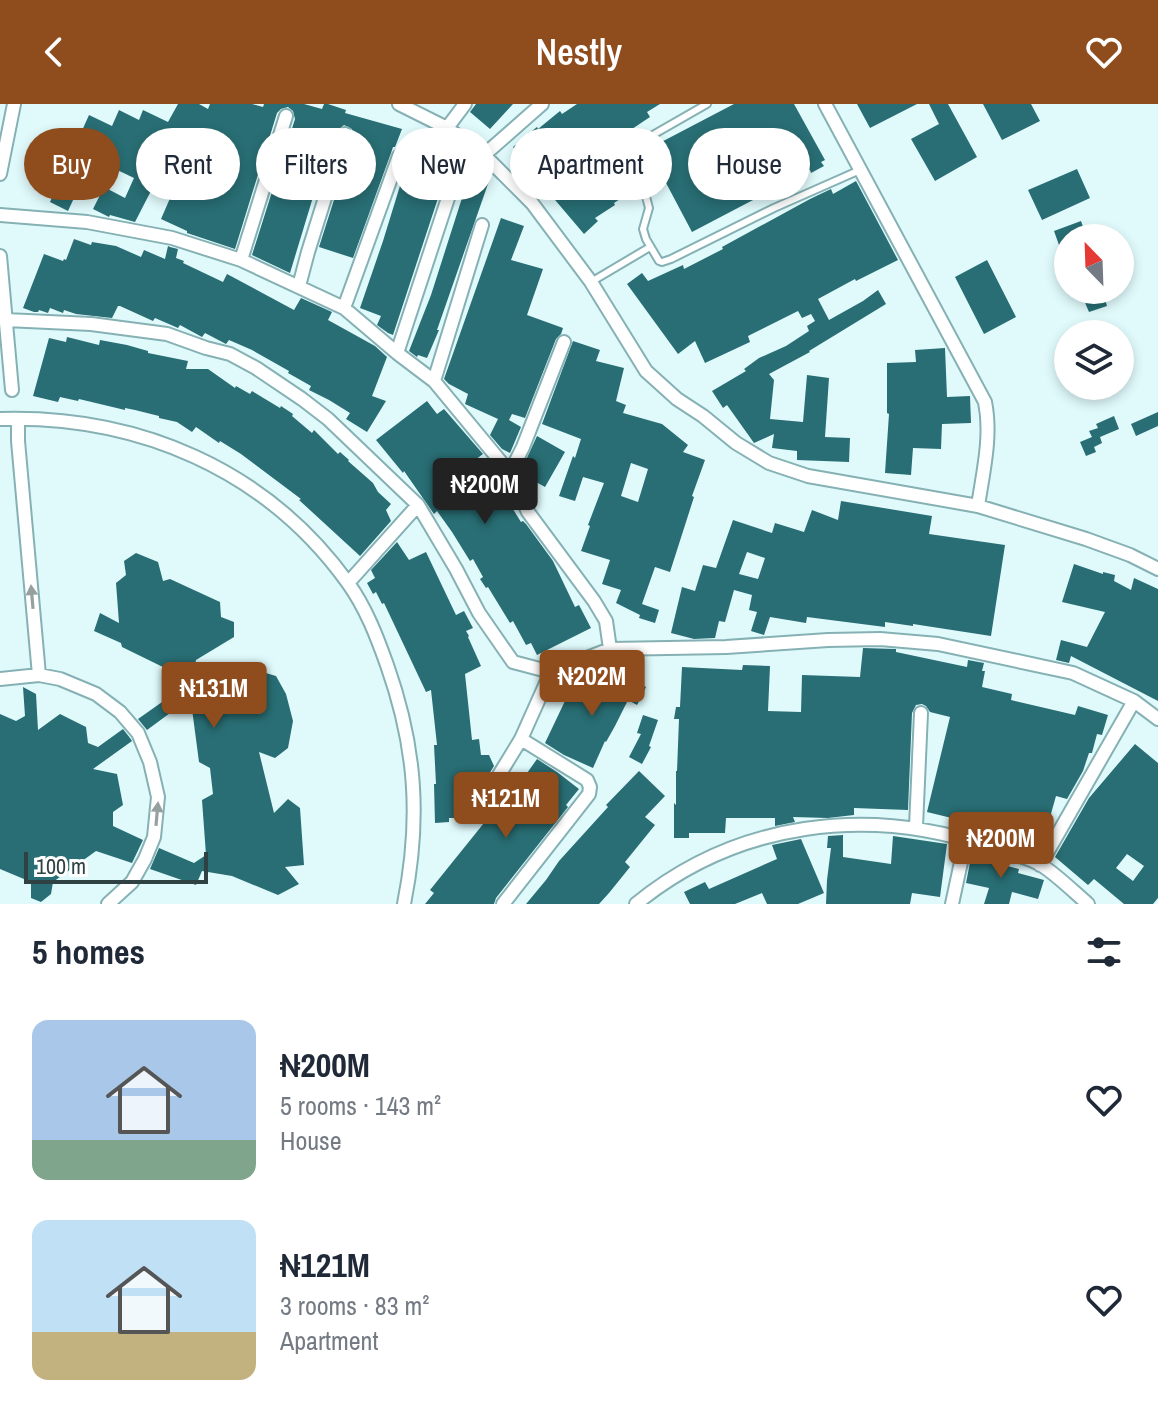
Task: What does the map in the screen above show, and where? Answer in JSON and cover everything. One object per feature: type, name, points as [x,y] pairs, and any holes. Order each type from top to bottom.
[{"type":"street","points":[[0,174],[14,104]]},
{"type":"street","points":[[399,104],[447,128],[465,104]]},
{"type":"street","points":[[494,146],[542,104]]},
{"type":"street","points":[[828,105],[985,402],[988,432],[978,506]]},
{"type":"street","points":[[241,260],[286,116]]},
{"type":"street","points":[[494,165],[532,203],[591,282],[646,371],[677,399],[736,443],[769,463],[808,476],[978,506],[1086,539],[1158,569]]},
{"type":"street","points":[[344,308],[392,175]]},
{"type":"street","points":[[299,286],[324,200]]},
{"type":"street","points":[[397,353],[447,200]]},
{"type":"street","points":[[0,215],[87,222],[172,238],[241,260],[344,308],[434,381],[510,473],[528,512],[606,621],[610,649]]},
{"type":"street","points":[[434,381],[482,225]]},
{"type":"street","points":[[0,256],[12,390]]},
{"type":"street","points":[[6,320],[91,324],[167,334],[230,354],[268,376],[328,419],[418,505],[479,613],[513,662],[551,672],[610,649],[880,639],[938,644],[1073,673],[1134,701],[1158,719]]},
{"type":"street","points":[[510,473],[564,342]]},
{"type":"street","points":[[0,419],[66,421],[137,434],[187,452],[218,467],[285,513],[348,583],[366,613],[381,648],[400,703],[411,758],[414,813],[411,869],[404,904]]},
{"type":"street","points":[[18,419],[39,675]]},
{"type":"street","points":[[348,583],[418,505]]},
{"type":"street","points":[[474,816],[521,739],[551,672]]},
{"type":"street","points":[[0,678],[39,675],[60,679],[96,694],[120,712],[138,733],[150,762],[158,797],[154,837],[132,882],[108,904]]},
{"type":"street","points":[[1040,865],[1134,701]]},
{"type":"street","points":[[916,827],[921,713]]},
{"type":"street","points":[[503,904],[589,794],[590,787],[587,780],[521,739]]},
{"type":"street","points":[[636,904],[659,886],[718,853],[782,832],[849,823],[916,827],[966,839],[1040,865],[1088,904]]},
{"type":"street","points":[[952,904],[966,839]]},
{"type":"lane","points":[[707,104],[644,140],[636,149],[649,208],[643,229],[659,261],[861,170]]},
{"type":"lane","points":[[591,282],[650,247]]},
{"type":"building","points":[[178,104],[199,104],[208,109],[210,104],[263,107],[264,104],[304,104],[322,109],[324,104],[328,104],[346,110],[345,113],[398,128],[392,128],[392,150],[376,194],[376,128],[350,128],[344,125],[340,128],[292,128],[293,111],[288,107],[281,109],[272,128],[256,128],[256,181],[235,249],[187,233],[161,219],[169,200],[240,200],[240,128],[136,128],[136,200],[146,200],[135,222],[109,217],[93,209],[98,200],[120,200],[120,195],[125,198],[134,178],[120,171],[120,128],[83,128],[89,115],[112,126],[119,110],[139,120],[143,110],[168,122]]},
{"type":"building","points":[[476,104],[513,104],[491,128],[470,112]]},
{"type":"building","points":[[577,104],[660,104],[647,112],[650,117],[634,128],[539,128],[560,111],[562,114]]},
{"type":"building","points":[[734,104],[794,104],[807,128],[688,128]]},
{"type":"building","points":[[857,104],[917,104],[870,128]]},
{"type":"building","points":[[929,104],[948,104],[977,157],[935,181],[911,139],[939,124]]},
{"type":"building","points":[[983,104],[1031,104],[1040,121],[1002,140]]},
{"type":"building","points":[[688,128],[688,200],[753,200],[692,232],[672,194],[672,136]]},
{"type":"building","points":[[810,133],[825,160],[821,162],[824,166],[811,173]]},
{"type":"building","points":[[1077,169],[1090,198],[1042,220],[1028,190]]},
{"type":"building","points":[[856,181],[898,260],[818,299],[829,320],[878,290],[886,304],[769,374],[774,380],[770,419],[803,422],[807,375],[829,378],[825,437],[850,438],[849,462],[797,460],[797,451],[772,448],[774,434],[754,443],[727,405],[723,408],[712,391],[746,371],[744,369],[759,358],[809,331],[807,326],[815,321],[811,314],[802,318],[798,311],[748,336],[750,342],[705,363],[695,341],[678,354],[627,284],[642,273],[648,281],[683,265],[684,269],[810,199],[831,189],[833,194]]},
{"type":"building","points":[[51,200],[73,200],[68,211]]},
{"type":"building","points":[[269,200],[312,200],[290,273],[252,255]]},
{"type":"building","points":[[334,200],[374,200],[353,258],[319,247]]},
{"type":"building","points":[[396,200],[437,200],[393,335],[377,325],[381,316],[360,308]]},
{"type":"building","points":[[461,200],[482,200],[439,330],[427,358],[417,357],[409,351],[431,295]]},
{"type":"building","points":[[555,200],[618,200],[595,218],[598,221],[584,234]]},
{"type":"building","points":[[501,218],[524,226],[511,260],[543,269],[527,315],[563,328],[525,418],[512,414],[509,420],[521,427],[510,453],[490,435],[498,419],[465,404],[468,394],[444,379]]},
{"type":"building","points":[[74,239],[91,245],[92,242],[116,246],[141,257],[144,250],[165,259],[168,246],[178,249],[176,258],[183,263],[223,282],[227,274],[294,310],[301,298],[332,312],[328,320],[375,346],[387,357],[372,396],[386,401],[367,432],[346,419],[350,413],[309,390],[311,386],[289,371],[229,340],[226,344],[205,333],[202,337],[180,325],[178,328],[155,318],[153,321],[120,306],[112,318],[64,310],[63,313],[50,308],[48,313],[23,308],[44,254],[66,260]]},
{"type":"building","points":[[987,260],[1016,317],[984,334],[955,277]]},
{"type":"building","points":[[1086,304],[1106,304],[1107,306],[1089,312]]},
{"type":"building","points":[[67,337],[99,345],[100,340],[127,345],[148,353],[188,361],[186,369],[208,369],[235,388],[250,394],[252,391],[281,406],[312,433],[314,430],[373,483],[391,504],[386,510],[391,521],[360,556],[301,499],[241,454],[196,427],[192,432],[177,422],[135,410],[79,399],[60,397],[58,402],[33,396],[49,338],[66,342]]},
{"type":"building","points":[[573,341],[600,350],[596,361],[624,368],[616,401],[626,405],[623,413],[662,424],[688,445],[683,452],[705,460],[670,572],[655,567],[642,604],[659,610],[655,623],[639,618],[640,615],[616,603],[621,590],[602,584],[610,560],[581,551],[604,483],[583,477],[575,501],[559,496],[581,439],[542,424]],"holes":[[[631,463],[648,469],[638,502],[621,496]]]},
{"type":"building","points":[[945,348],[947,397],[970,396],[971,423],[942,424],[941,449],[913,448],[911,475],[885,473],[889,414],[887,363],[916,362],[915,350]]},
{"type":"building","points":[[427,401],[437,414],[444,409],[483,454],[475,460],[487,477],[491,474],[521,522],[526,524],[553,561],[575,607],[579,605],[591,628],[537,655],[531,643],[526,645],[513,621],[510,623],[480,579],[483,577],[473,559],[470,561],[437,511],[434,514],[404,471],[376,440]]},
{"type":"building","points":[[1158,412],[1158,426],[1136,436],[1131,424]]},
{"type":"building","points":[[1114,416],[1119,429],[1100,437],[1102,443],[1094,447],[1096,452],[1086,456],[1080,442],[1092,437],[1089,431],[1098,428],[1096,424]]},
{"type":"building","points":[[537,436],[565,452],[545,487],[520,473]]},
{"type":"building","points":[[841,501],[932,516],[929,534],[1005,545],[991,636],[913,624],[885,622],[885,627],[807,617],[806,623],[770,617],[764,635],[751,631],[757,612],[749,610],[752,595],[734,590],[725,622],[719,621],[715,638],[694,639],[671,633],[682,587],[695,591],[703,565],[716,568],[733,520],[772,533],[775,523],[804,532],[812,510],[838,520]],"holes":[[[747,552],[765,558],[758,579],[739,574]]]},
{"type":"building","points":[[397,542],[409,560],[426,552],[456,615],[464,611],[473,628],[466,631],[481,666],[465,674],[472,740],[479,739],[481,755],[489,755],[494,766],[477,793],[463,800],[462,818],[449,818],[449,822],[435,823],[434,745],[437,745],[431,690],[426,692],[384,603],[376,592],[373,594],[367,583],[375,578],[371,570]]},
{"type":"building","points":[[136,553],[158,562],[163,581],[170,579],[220,602],[221,617],[234,622],[234,637],[196,660],[192,679],[226,696],[259,671],[276,676],[286,694],[293,721],[288,748],[275,758],[259,752],[274,813],[288,799],[300,808],[304,865],[285,867],[299,884],[278,895],[232,876],[202,871],[196,885],[150,869],[159,848],[194,863],[206,855],[202,800],[213,794],[210,768],[199,762],[192,709],[181,705],[147,730],[138,719],[172,695],[169,670],[94,631],[100,613],[119,623],[116,583],[126,575],[124,561]]},
{"type":"building","points":[[1074,564],[1115,575],[1114,581],[1131,590],[1134,578],[1158,589],[1158,701],[1071,656],[1069,663],[1056,660],[1061,640],[1087,647],[1105,612],[1062,602]]},
{"type":"building","points":[[863,648],[896,649],[896,652],[967,667],[968,660],[984,663],[982,687],[1012,694],[1011,700],[1075,715],[1078,706],[1108,715],[1102,735],[1097,734],[1092,753],[1089,753],[1067,799],[1056,796],[1037,853],[1014,845],[1017,834],[927,812],[950,717],[930,712],[922,704],[916,705],[912,713],[908,810],[854,808],[854,815],[793,817],[795,822],[775,826],[775,818],[726,818],[725,833],[689,833],[689,838],[674,838],[679,719],[674,719],[676,707],[680,707],[682,667],[742,670],[743,665],[770,666],[768,711],[801,712],[802,675],[860,677]]},
{"type":"building","points":[[615,671],[646,687],[637,705],[628,700],[593,768],[545,743],[574,682],[603,696]]},
{"type":"building","points":[[23,687],[36,694],[38,730],[60,714],[86,727],[88,743],[98,747],[123,729],[132,741],[93,769],[117,774],[123,805],[113,812],[113,826],[143,840],[132,863],[96,851],[53,882],[51,894],[41,902],[31,898],[31,882],[0,869],[0,714],[16,721],[25,716]]},
{"type":"building","points":[[643,715],[658,720],[651,747],[642,764],[629,757],[641,734],[637,733]]},
{"type":"building","points":[[1135,744],[1158,763],[1158,898],[1153,904],[1124,904],[1094,879],[1088,885],[1055,857],[1089,798]],"holes":[[[1127,854],[1144,866],[1133,881],[1116,868]]]},
{"type":"building","points":[[537,759],[579,789],[494,904],[425,904],[434,893],[430,890],[488,818],[492,818],[515,790]]},
{"type":"building","points":[[639,771],[665,796],[645,817],[655,825],[625,862],[630,867],[609,893],[599,904],[526,904],[559,861],[608,807],[606,805]]},
{"type":"building","points":[[843,835],[843,857],[891,864],[893,836],[947,844],[940,897],[912,893],[910,904],[826,904],[831,848],[827,848],[828,836]]},
{"type":"building","points":[[801,839],[824,893],[798,904],[767,904],[762,893],[735,904],[690,904],[684,892],[705,882],[709,889],[777,859],[772,845]]},
{"type":"building","points":[[972,852],[989,856],[988,861],[1019,869],[1018,873],[1044,880],[1038,899],[1012,892],[1009,904],[984,904],[989,888],[966,883]]}]
